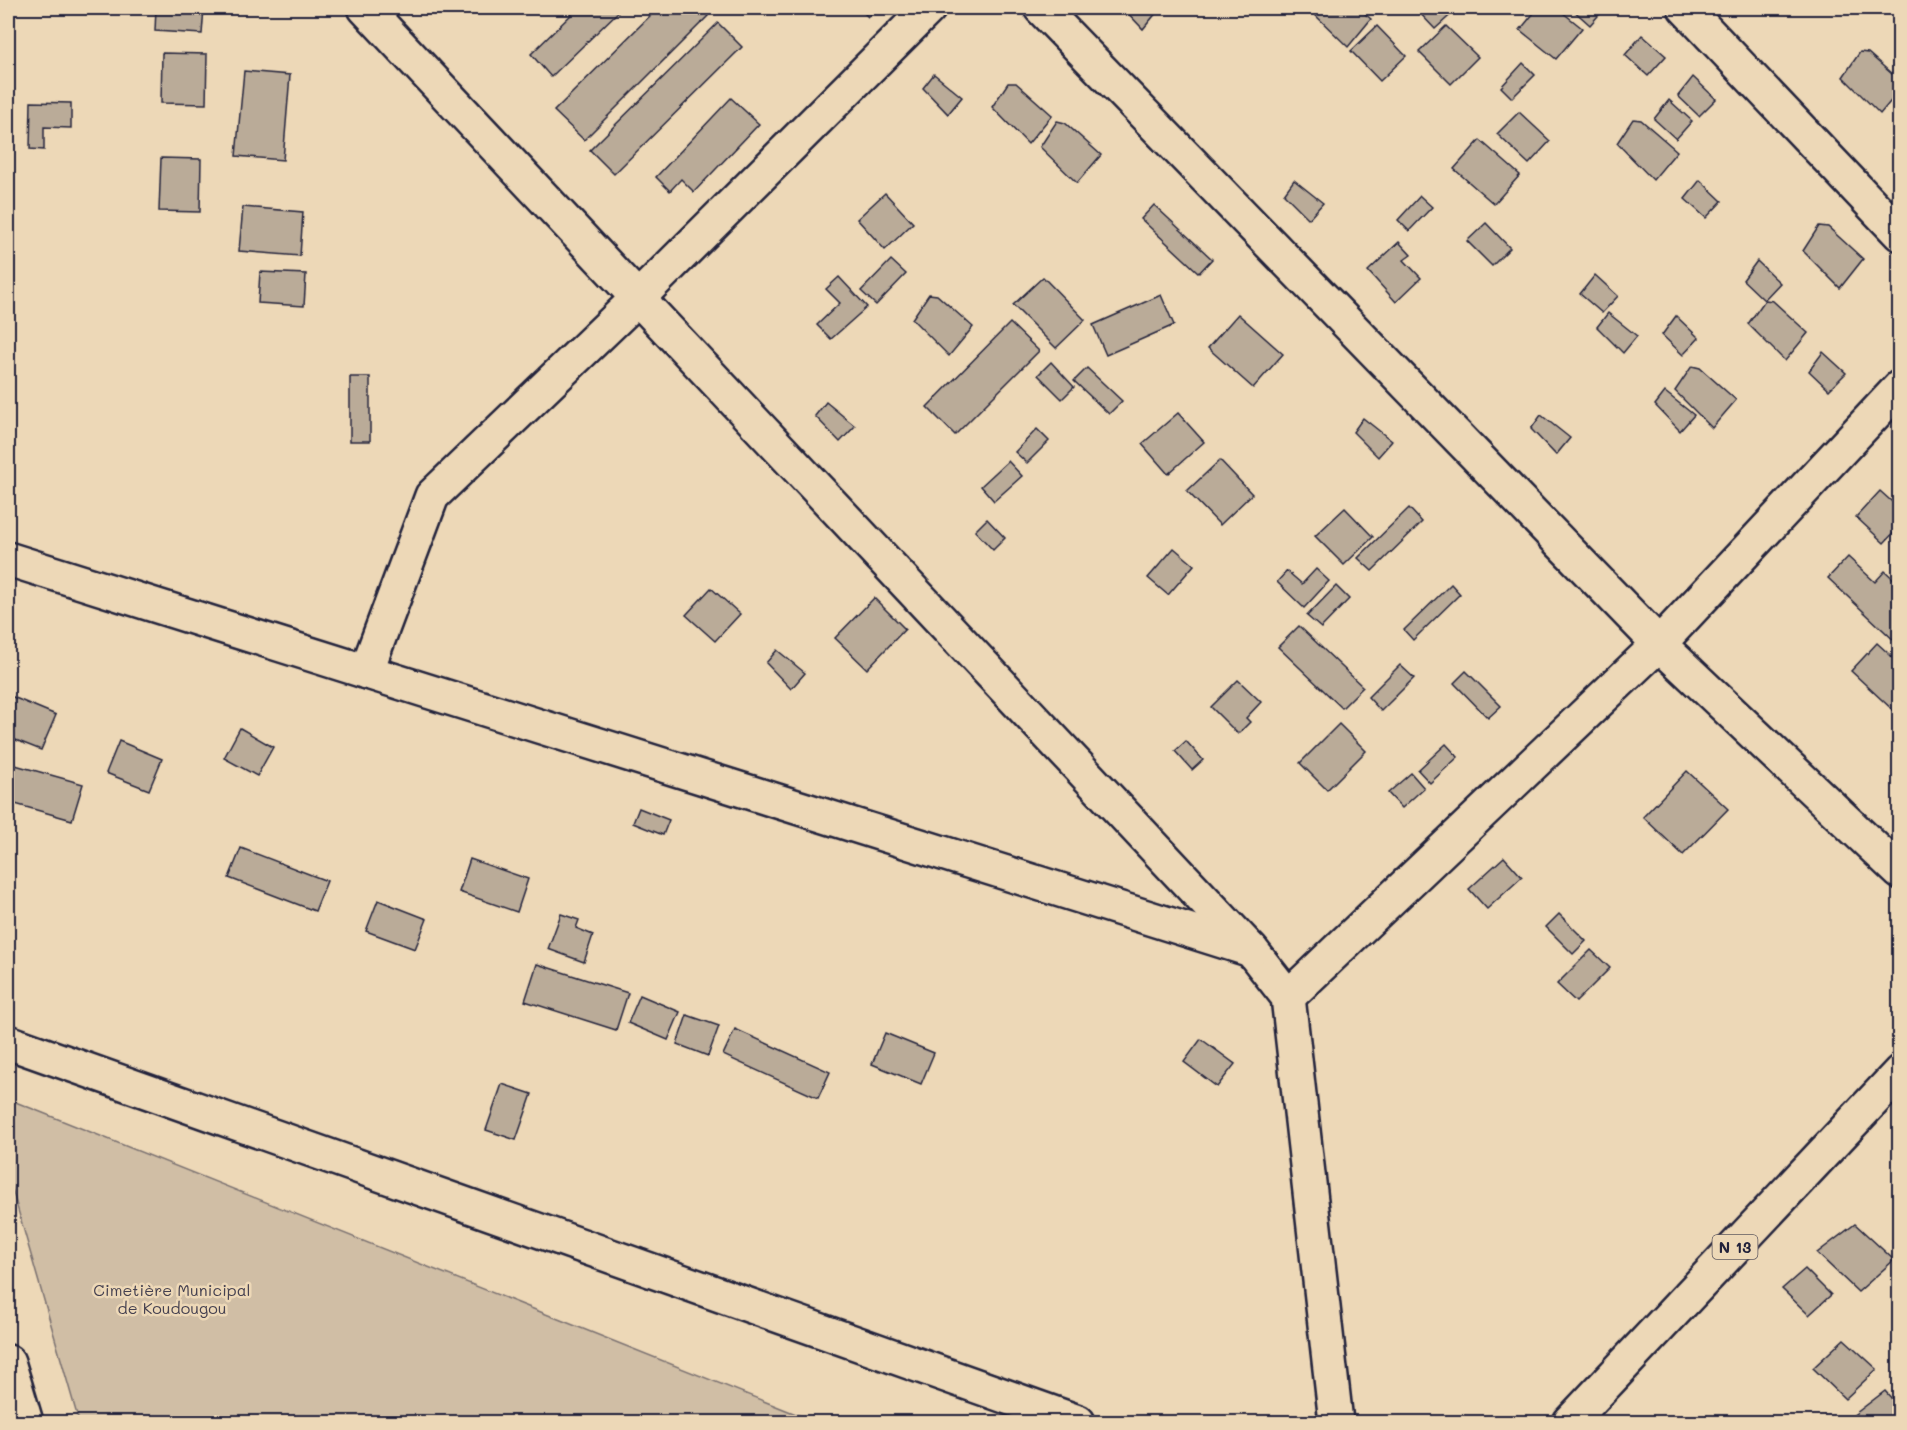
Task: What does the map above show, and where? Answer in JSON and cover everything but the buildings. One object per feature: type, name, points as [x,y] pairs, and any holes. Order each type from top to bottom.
[{"type":"street","points":[[365,8],[1252,951],[1288,997],[1336,1422]]},
{"type":"street","points":[[366,672],[432,496],[638,298],[929,8]]},
{"type":"street","points":[[1041,8],[1659,644],[1899,872]]},
{"type":"street","points":[[1685,8],[1899,234]]},
{"type":"street","points":[[1288,997],[1659,644],[1899,387]]},
{"type":"street","points":[[8,560],[1252,951]]},
{"type":"street","points":[[8,1042],[1078,1422]]},
{"type":"street","name":"N 13","points":[[1570,1422],[1899,1072]]},
{"type":"street","points":[[8,1362],[26,1422]]},
{"type":"green space","name":"Cimetière Municipal de Koudougou","points":[[8,1099],[816,1422],[79,1422],[8,1175]]}]
